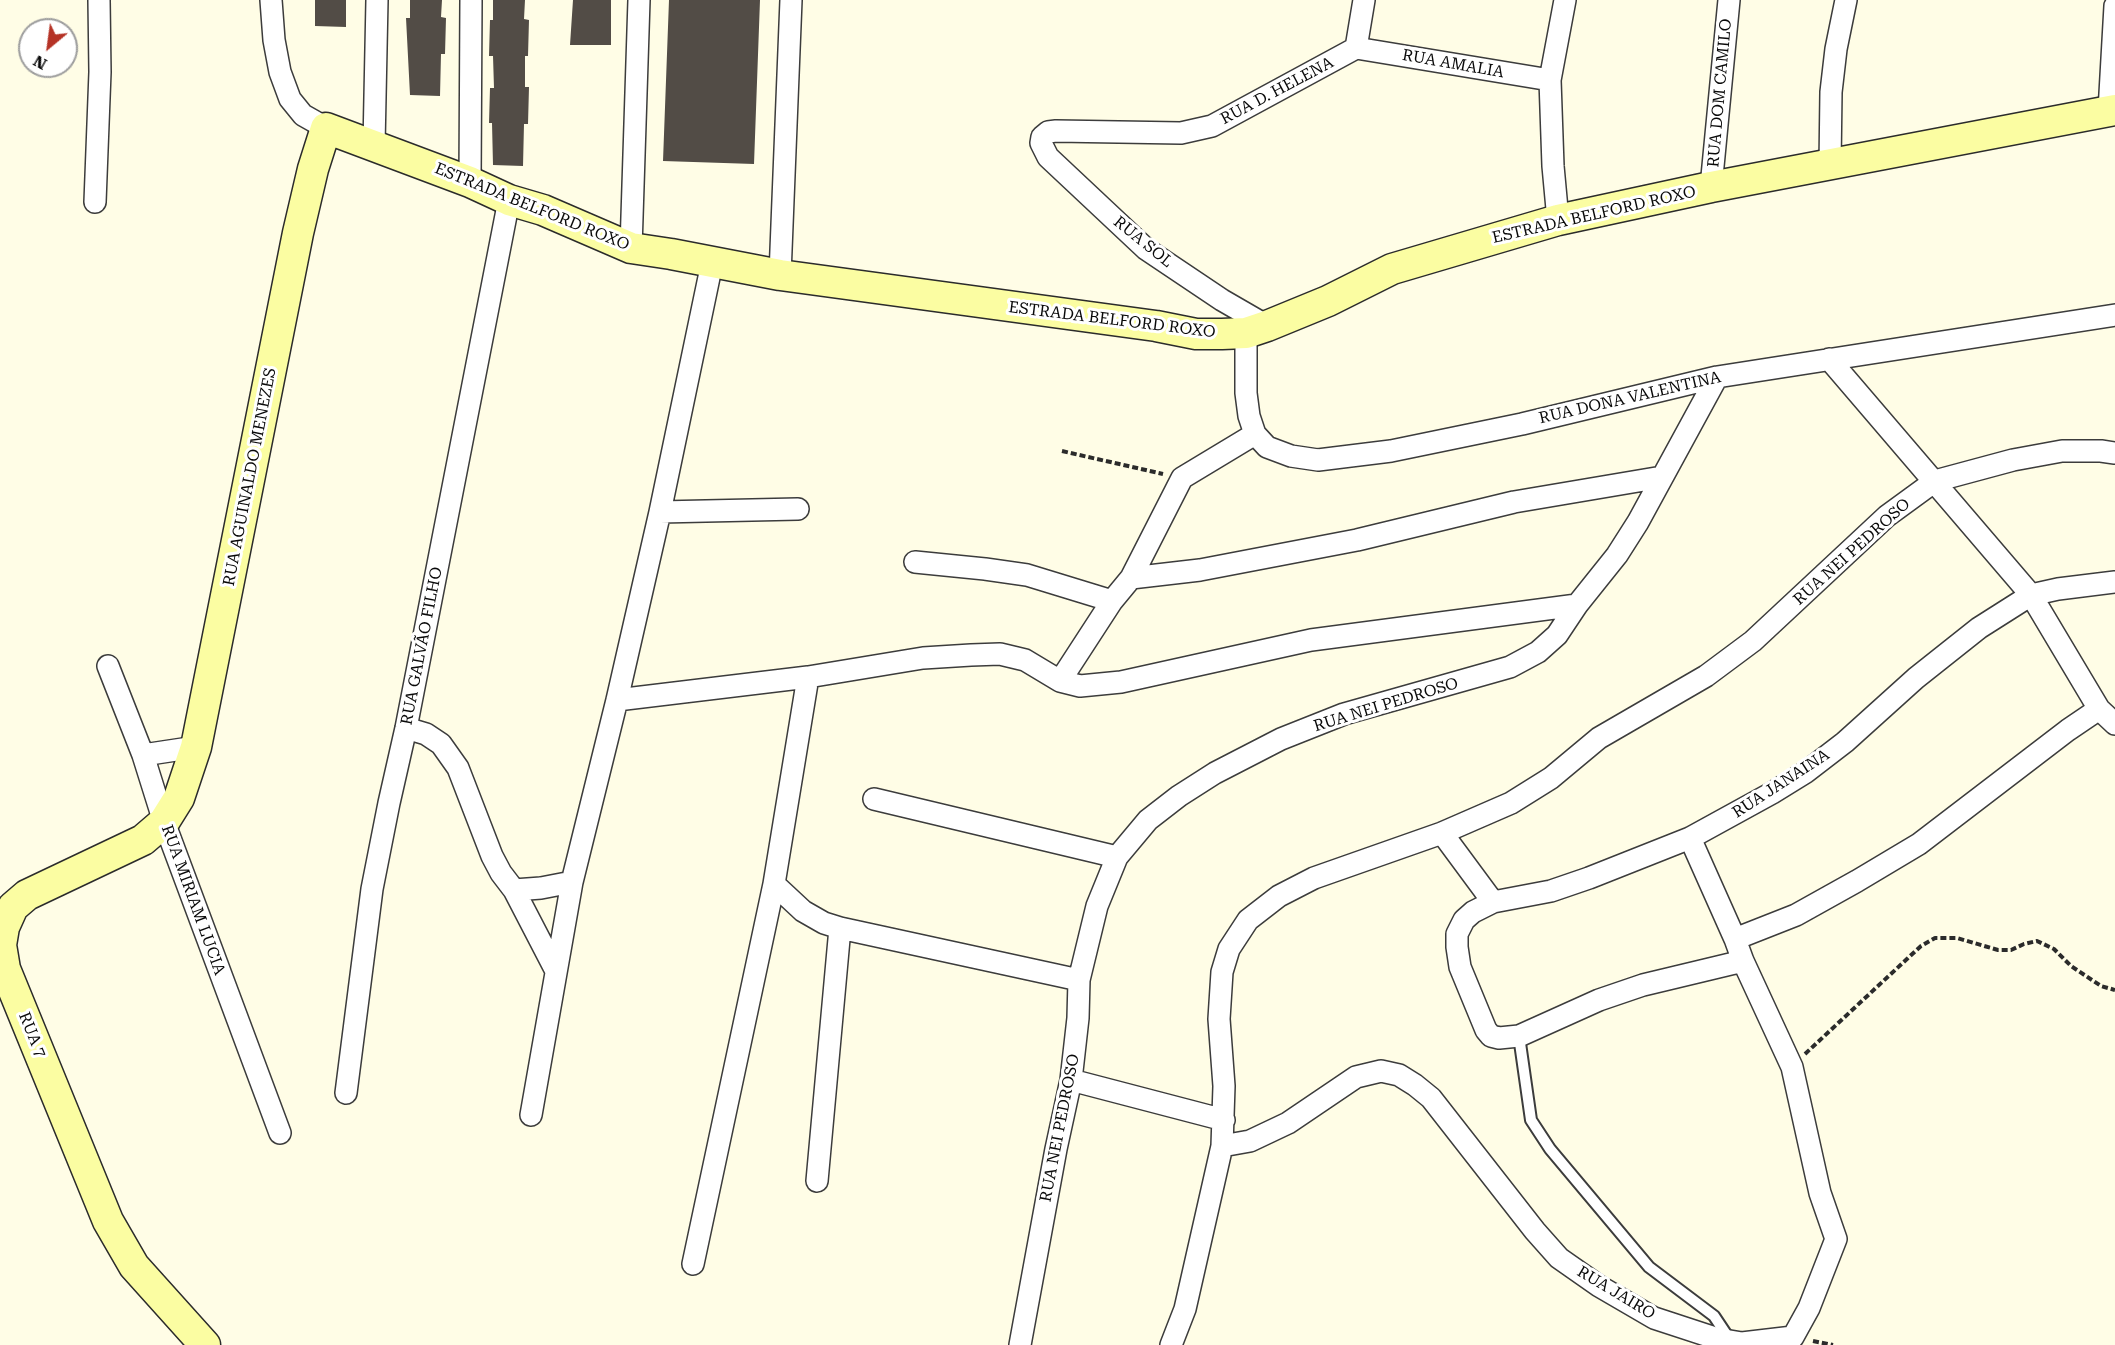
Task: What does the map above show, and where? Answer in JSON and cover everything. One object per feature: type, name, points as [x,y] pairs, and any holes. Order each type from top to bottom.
[{"type":"street","points":[[95,202],[101,26],[99,0]]},
{"type":"street","name":"ESTRADA BELFORD ROXO","points":[[271,0],[274,40],[280,72],[290,99],[303,115],[326,128],[470,182],[509,200],[543,210],[631,248],[780,275],[1156,326],[1196,334],[1257,329],[1328,300],[1392,269],[1558,220],[1711,187],[2112,111]]},
{"type":"street","points":[[374,145],[377,0]]},
{"type":"street","points":[[470,182],[471,0]]},
{"type":"street","points":[[631,248],[639,0]]},
{"type":"street","points":[[780,275],[791,0]]},
{"type":"street","points":[[1356,48],[1364,0]]},
{"type":"street","points":[[1558,220],[1553,166],[1550,80],[1565,0]]},
{"type":"street","name":"RUA DOM CAMILO","points":[[1711,187],[1729,0]]},
{"type":"street","points":[[1830,165],[1831,92],[1836,50],[1846,0]]},
{"type":"street","points":[[2112,111],[2115,6]]},
{"type":"street","name":"RUA AMALIA","points":[[1356,48],[1550,80]]},
{"type":"street","name":"RUA D. HELENA","points":[[1042,137],[1048,132],[1056,131],[1180,134],[1212,126],[1356,48]]},
{"type":"street","name":"RUA AGUINALDO MENEZES","points":[[164,822],[179,798],[196,747],[298,233],[313,169],[326,128]]},
{"type":"street","name":"RUA SOL","points":[[1042,137],[1041,143],[1048,157],[1146,249],[1222,300],[1257,329]]},
{"type":"street","name":"RUA GALVÃO FILHO","points":[[346,1093],[372,889],[406,728],[509,200]]},
{"type":"street","points":[[531,1115],[572,882],[660,512],[712,263]]},
{"type":"street","name":"RUA DONA VALENTINA","points":[[1255,434],[1267,447],[1291,456],[1318,460],[1391,451],[1717,377],[2115,315]]},
{"type":"street","points":[[1060,681],[1112,601],[1131,578],[1182,478],[1255,434],[1249,416],[1246,393],[1257,329]]},
{"type":"street","points":[[1829,359],[2031,595],[2099,709],[2115,724]]},
{"type":"street","name":"RUA NEI PEDROSO","points":[[1020,1345],[1071,1080],[1078,1018],[1079,980],[1096,906],[1117,857],[1148,820],[1179,796],[1215,773],[1281,739],[1344,714],[1510,667],[1538,652],[1557,635],[1577,605],[1617,555],[1638,522],[1717,377]]},
{"type":"street","points":[[1935,481],[2013,460],[2062,451],[2115,453]]},
{"type":"street","points":[[1131,578],[1200,570],[1357,540],[1514,502],[1662,477]]},
{"type":"street","name":"RUA NEI PEDROSO","points":[[1171,1345],[1185,1309],[1222,1146],[1224,1086],[1219,1019],[1222,972],[1229,949],[1248,920],[1280,896],[1314,878],[1442,833],[1511,803],[1551,778],[1599,738],[1706,676],[1753,641],[1887,516],[1935,481]]},
{"type":"street","points":[[660,512],[798,509]]},
{"type":"street","points":[[915,562],[1027,575],[1112,601]]},
{"type":"street","points":[[2031,595],[2115,582]]},
{"type":"street","name":"RUA JANAINA","points":[[1743,961],[1643,984],[1599,1000],[1519,1036],[1498,1038],[1486,1030],[1460,967],[1457,947],[1460,926],[1473,912],[1493,902],[1551,891],[1690,838],[1746,809],[1806,772],[1845,742],[1916,678],[1979,628],[2031,595]]},
{"type":"street","points":[[617,700],[808,677],[923,658],[1000,654],[1025,660],[1060,681],[1080,686],[1121,682],[1311,640],[1577,605]]},
{"type":"street","name":"RUA MIRIAM LUCIA","points":[[108,666],[143,755],[164,822],[280,1133]]},
{"type":"street","points":[[693,1264],[774,884],[808,677]]},
{"type":"street","points":[[1736,939],[1796,915],[1919,844],[2068,730],[2099,709]]},
{"type":"street","points":[[406,728],[426,734],[441,744],[458,768],[492,856],[514,890],[556,971]]},
{"type":"street","points":[[143,755],[196,747]]},
{"type":"street","points":[[874,799],[1117,857]]},
{"type":"street","name":"RUA 7","points":[[164,822],[143,840],[125,850],[27,895],[13,907],[4,927],[1,945],[5,969],[108,1221],[134,1266],[204,1345]]},
{"type":"street","points":[[1442,833],[1493,902]]},
{"type":"street","name":"RUA JAIRO","points":[[1222,1146],[1250,1141],[1288,1123],[1356,1077],[1381,1071],[1399,1075],[1415,1084],[1431,1098],[1535,1231],[1559,1258],[1599,1286],[1654,1318],[1718,1339],[1759,1342],[1793,1337],[1809,1308],[1836,1239],[1820,1193],[1792,1066],[1743,961],[1736,939],[1690,838]]},
{"type":"street","points":[[514,890],[572,882]]},
{"type":"street","points":[[774,884],[803,911],[840,928],[1079,980]]},
{"type":"street","points":[[817,1181],[840,928]]},
{"type":"street","points":[[1071,1080],[1224,1120]]},
{"type":"lane","points":[[1519,1036],[1531,1120],[1550,1149],[1649,1267],[1714,1316],[1731,1341]]},
{"type":"path","points":[[1062,451],[1182,478]]},
{"type":"path","points":[[1792,1066],[1915,952],[1935,938],[1957,938],[1998,950],[2011,950],[2037,941],[2054,949],[2071,966],[2102,986],[2115,990]]},
{"type":"building","points":[[315,0],[346,0],[346,27],[315,26]]},
{"type":"building","points":[[410,0],[442,0],[441,17],[446,18],[445,54],[441,54],[440,96],[410,95],[406,18],[410,18]]},
{"type":"building","points":[[493,0],[525,0],[524,19],[529,20],[528,56],[525,56],[525,87],[529,87],[528,124],[524,124],[523,166],[493,165],[492,123],[489,123],[490,88],[494,88],[493,56],[489,56]]},
{"type":"building","points":[[573,0],[611,0],[611,45],[570,45]]},
{"type":"building","points":[[669,0],[760,0],[754,164],[663,161]]}]
